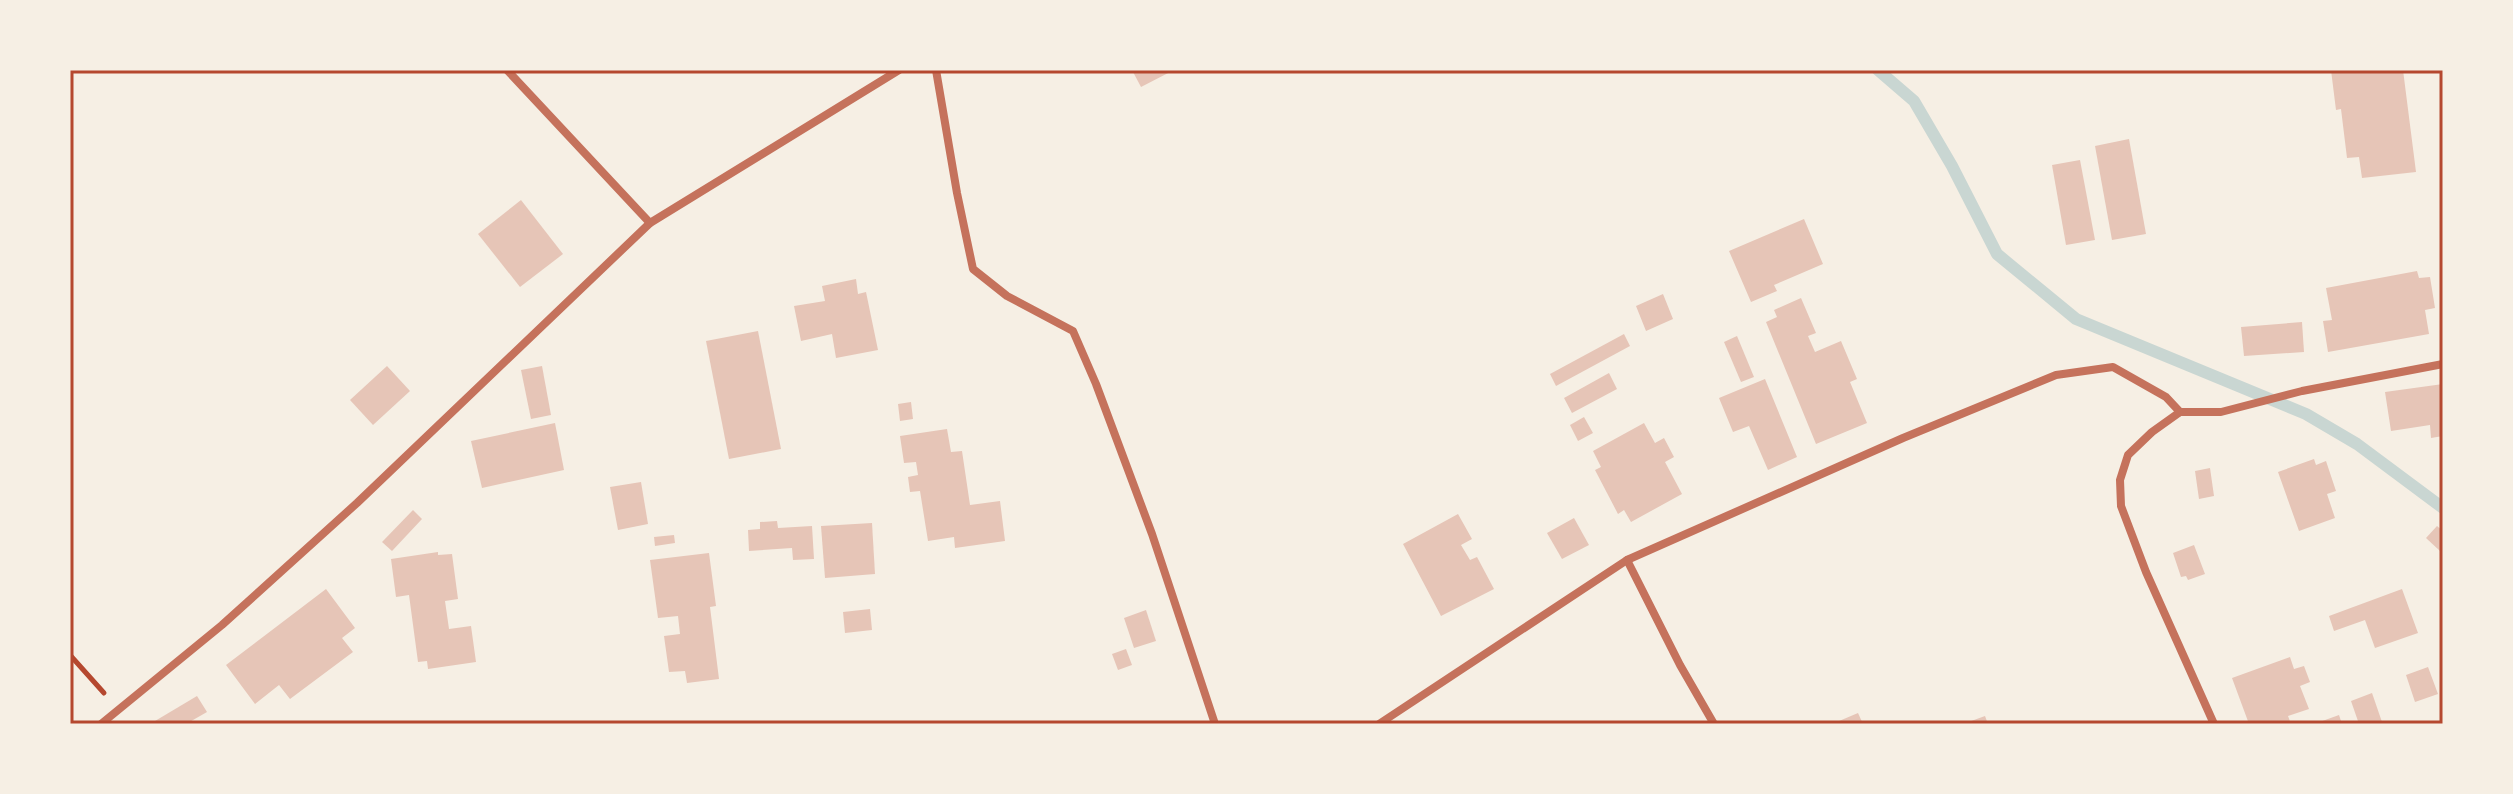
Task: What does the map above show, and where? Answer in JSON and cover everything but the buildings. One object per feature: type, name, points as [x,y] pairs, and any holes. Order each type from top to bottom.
[{"type":"street","points":[[507,70],[650,223]]},
{"type":"street","points":[[101,724],[222,625],[357,503],[650,223],[899,70]]},
{"type":"street","points":[[936,70],[973,269],[1007,296],[1073,331],[1152,534],[1215,724]]},
{"type":"street","points":[[2214,724],[2146,572],[2121,506],[2120,480],[2128,455],[2152,432],[2180,412],[2221,412],[2302,391],[2443,364]]},
{"type":"street","points":[[1379,724],[1627,560],[1903,438],[2056,375],[2113,367],[2166,397],[2180,412]]},
{"type":"street","points":[[1627,560],[1714,724]]},
{"type":"path","points":[[70,655],[119,709]]},
{"type":"waterway","points":[[1878,70],[1914,101],[1952,166],[1997,254],[2076,319],[2306,414],[2357,444],[2443,508]]}]
